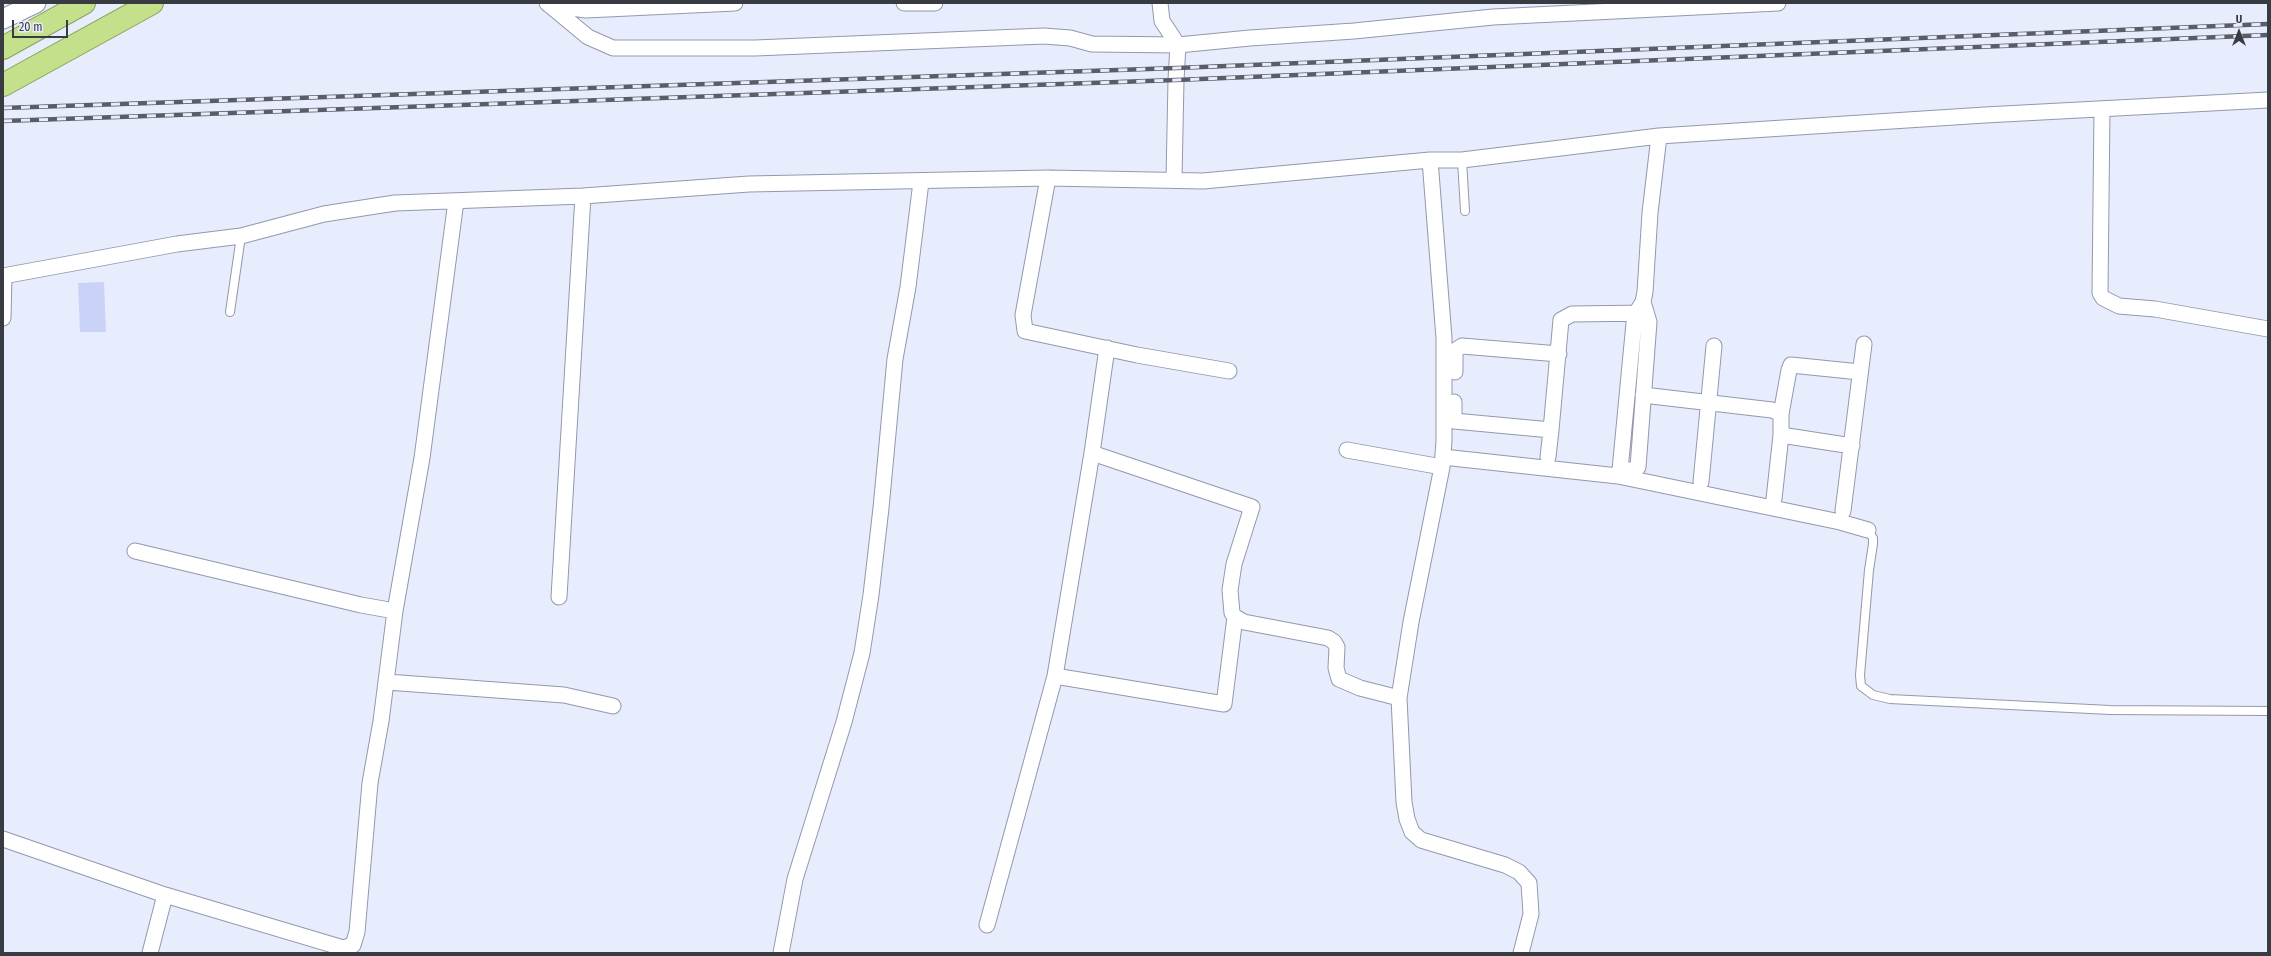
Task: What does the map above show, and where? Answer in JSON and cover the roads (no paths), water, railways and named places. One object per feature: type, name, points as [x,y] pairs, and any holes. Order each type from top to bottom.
[{"type":"highway","points":[[3,48],[84,3]]},
{"type":"highway","points":[[10,81],[152,3]]},
{"type":"street","points":[[3,19],[36,3]]},
{"type":"street","points":[[548,4],[586,10],[735,3]]},
{"type":"street","points":[[904,3],[935,3]]},
{"type":"street","points":[[1160,3],[1162,22],[1178,45],[1174,180]]},
{"type":"street","points":[[548,4],[588,37],[613,48],[755,48],[1044,36],[1070,38],[1092,44],[1178,45],[1250,38],[1354,31],[1493,17],[1778,3]]},
{"type":"street","points":[[3,318],[3,276],[61,264],[177,244],[241,236],[324,214],[395,203],[583,196],[750,184],[921,182],[1048,178],[1203,181],[1430,160],[1462,160],[1660,136],[2268,100]]},
{"type":"street","points":[[2102,109],[2100,293],[2103,298],[2119,306],[2155,308],[2268,329]]},
{"type":"street","points":[[1642,310],[1648,336],[1638,468],[1635,470],[1620,470],[1628,385],[1642,310],[1650,213],[1660,136]]},
{"type":"street","points":[[1430,160],[1444,338],[1442,462],[1411,622],[1399,698],[1404,802],[1407,819],[1412,832],[1421,840],[1504,865],[1519,872],[1529,883],[1531,914],[1521,953]]},
{"type":"street","points":[[1048,178],[1023,315],[1025,331],[1229,371]]},
{"type":"street","points":[[780,953],[796,879],[844,722],[862,653],[881,508],[895,359],[908,287],[921,182]]},
{"type":"street","points":[[559,597],[583,196]]},
{"type":"street","points":[[3,839],[166,895],[343,948],[353,946],[358,924],[370,782],[387,682],[395,611],[422,458],[456,201]]},
{"type":"street","points":[[1548,457],[1559,354],[1560,324],[1565,318],[1572,314],[1642,310]]},
{"type":"street","points":[[1843,511],[1864,344]]},
{"type":"street","points":[[1551,430],[1454,421],[1455,353],[1456,350],[1462,346],[1559,354]]},
{"type":"street","points":[[1701,482],[1714,346]]},
{"type":"street","points":[[986,925],[1055,676],[1092,452],[1107,348]]},
{"type":"street","points":[[1774,499],[1781,435],[1781,414],[1791,365],[1860,372]]},
{"type":"street","points":[[1628,385],[1643,397],[1708,402],[1772,410],[1781,414]]},
{"type":"street","points":[[1626,408],[1643,397]]},
{"type":"street","points":[[1781,435],[1852,446]]},
{"type":"street","points":[[1347,450],[1442,462],[1618,476],[1826,519],[1868,530]]},
{"type":"street","points":[[1092,452],[1252,507],[1233,571],[1230,590],[1232,613],[1235,617],[1244,622],[1328,638],[1334,642],[1336,647],[1336,668],[1339,679],[1360,688],[1399,698]]},
{"type":"street","points":[[135,550],[361,605],[395,611]]},
{"type":"street","points":[[1055,676],[1224,704],[1235,617]]},
{"type":"street","points":[[387,682],[564,695],[613,706]]},
{"type":"street","points":[[150,953],[166,895]]},
{"type":"lane","points":[[1462,160],[1465,211]]},
{"type":"lane","points":[[230,312],[241,236]]},
{"type":"lane","points":[[1868,530],[1873,538],[1873,544],[1868,570],[1860,675],[1861,686],[1873,695],[1890,699],[2102,709],[2268,711]]},
{"type":"railway","points":[[3,108],[1177,68],[2268,24]]},
{"type":"railway","points":[[3,121],[1176,80],[2268,35]]}]
